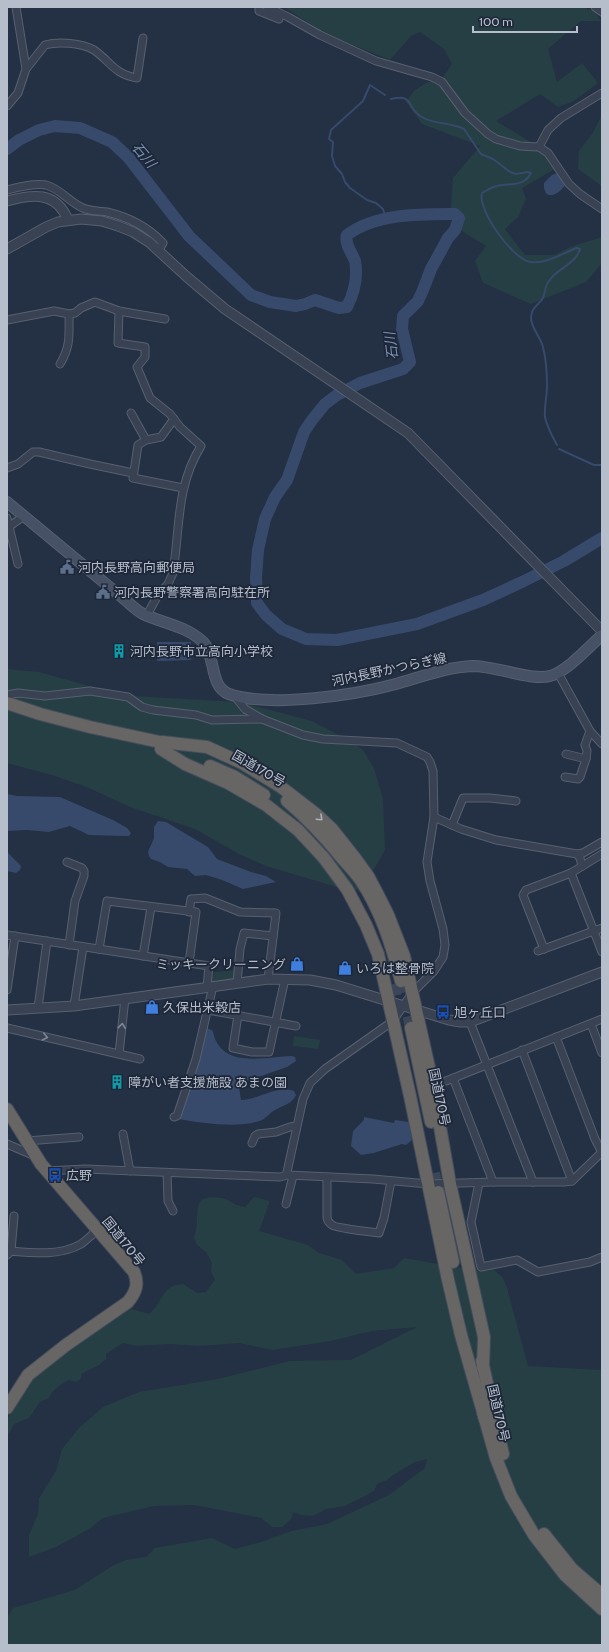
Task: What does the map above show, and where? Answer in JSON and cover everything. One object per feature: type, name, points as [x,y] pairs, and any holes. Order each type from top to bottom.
[{"type":"highway","name":"国道170号","points":[[7,703],[40,714],[161,746],[235,777],[271,799],[303,826],[354,885],[373,921],[397,983]]},
{"type":"highway","name":"国道170号","points":[[7,711],[38,722],[89,736],[161,746]]},
{"type":"highway","points":[[161,746],[207,747],[242,762],[281,787],[316,814],[332,829],[368,876],[388,915],[404,956],[412,994],[409,1008],[432,1081],[445,1189]]},
{"type":"highway","points":[[161,746],[185,764],[228,783],[266,805],[298,830],[324,858],[347,889],[366,925],[378,954],[461,1335],[485,1419]]},
{"type":"highway","name":"国道170号","points":[[407,1028],[438,1172]]},
{"type":"highway","name":"国道170号","points":[[7,1110],[46,1171],[134,1272],[137,1280],[134,1295],[128,1302],[66,1345],[28,1375],[7,1408]]},
{"type":"highway","name":"国道170号","points":[[445,1189],[484,1337],[483,1367],[503,1455],[518,1492],[540,1530],[572,1569],[602,1595]]},
{"type":"highway","name":"国道170号","points":[[445,1189],[485,1419],[496,1458],[511,1496],[534,1535],[565,1575],[602,1609]]},
{"type":"main road","name":"河内長野かつらぎ線","points":[[7,502],[124,599],[147,615],[173,625],[197,637],[204,643],[208,650],[217,682],[228,694],[251,698],[285,700],[328,696],[387,686],[425,675],[472,666],[486,667],[540,677],[552,676],[558,673],[602,635]]},
{"type":"street","points":[[16,7],[26,69]]},
{"type":"street","points":[[259,7],[260,11],[279,19]]},
{"type":"street","points":[[267,7],[320,35],[376,61],[432,77],[442,82],[465,113],[488,134],[496,139],[520,146],[538,147],[548,153],[569,184],[580,194],[602,209]]},
{"type":"street","points":[[596,7],[602,12]]},
{"type":"street","points":[[7,106],[18,93],[26,69],[45,45],[65,43],[92,49],[123,75],[137,78],[143,38]]},
{"type":"street","points":[[538,147],[548,130],[561,118],[602,93]]},
{"type":"street","points":[[7,190],[39,184],[47,185],[58,190],[83,208],[107,212],[142,225],[156,235],[163,243],[158,251]]},
{"type":"street","points":[[7,201],[29,195],[42,196],[51,199],[58,205],[64,211],[68,220]]},
{"type":"street","points":[[7,249],[37,231],[58,222],[68,220],[102,221],[133,232],[149,242],[186,277],[248,326],[330,378],[408,433],[602,631]]},
{"type":"street","points":[[7,320],[54,311],[69,314],[75,313],[81,308],[95,302],[119,311],[165,319]]},
{"type":"street","points":[[119,311],[118,343],[145,347],[145,357],[137,367],[150,398],[170,414],[180,428],[201,446],[193,459],[183,488],[178,510],[173,573],[168,584],[158,595],[147,615]]},
{"type":"street","points":[[60,364],[67,352],[69,341],[69,314]]},
{"type":"street","points":[[131,413],[146,440]]},
{"type":"street","points":[[174,419],[161,437],[146,440],[138,445],[133,478],[183,488]]},
{"type":"street","points":[[7,468],[18,464],[33,452],[39,452],[133,472]]},
{"type":"street","points":[[8,527],[24,516]]},
{"type":"street","points":[[7,518],[18,564]]},
{"type":"street","points":[[558,673],[590,730],[602,744]]},
{"type":"street","points":[[7,695],[18,693],[45,696],[90,691],[128,697],[142,707],[153,710],[196,715],[212,720],[262,718]]},
{"type":"street","points":[[234,695],[245,709],[262,718],[303,735],[344,741],[397,743],[418,752],[426,757],[430,762],[433,771],[434,817],[427,862],[445,945],[442,957],[434,971],[412,994]]},
{"type":"street","points":[[565,777],[578,779],[580,777],[586,759],[587,751],[585,744],[590,730]]},
{"type":"street","points":[[566,754],[586,759]]},
{"type":"street","points":[[452,825],[463,798],[490,798],[516,802]]},
{"type":"street","points":[[434,817],[452,825],[496,840],[577,854],[583,853],[602,842]]},
{"type":"street","points":[[577,854],[580,858],[582,866]]},
{"type":"street","points":[[598,930],[541,950],[523,895],[526,890],[571,873],[602,854]]},
{"type":"street","points":[[67,862],[82,868],[84,871],[84,876],[75,901],[69,945]]},
{"type":"street","points":[[571,873],[598,930],[602,952]]},
{"type":"street","points":[[189,912],[191,899],[201,898],[240,912],[276,913],[268,979]]},
{"type":"street","points":[[99,949],[107,901],[196,912],[189,963]]},
{"type":"street","points":[[143,956],[151,907]]},
{"type":"street","points":[[237,983],[240,949],[244,933],[273,936]]},
{"type":"street","points":[[7,935],[209,966],[210,986],[208,1010],[184,1100],[177,1116],[174,1117]]},
{"type":"street","points":[[7,990],[15,936]]},
{"type":"street","points":[[38,1008],[48,941]]},
{"type":"street","points":[[74,1006],[83,947]]},
{"type":"street","points":[[7,1010],[74,1006],[210,986],[268,979],[285,979],[310,980],[336,985],[448,1020],[470,1022],[602,972]]},
{"type":"street","points":[[238,1015],[233,1048],[252,1052],[269,1052],[285,979]]},
{"type":"street","points":[[119,1054],[125,998]]},
{"type":"street","points":[[286,1204],[290,1176],[287,1172],[296,1126],[306,1090],[316,1076],[409,1008]]},
{"type":"street","points":[[208,1010],[296,1026]]},
{"type":"street","points":[[446,1081],[602,1019]]},
{"type":"street","points":[[470,1022],[533,1182]]},
{"type":"street","points":[[591,1024],[602,1053]]},
{"type":"street","points":[[7,1028],[140,1059]]},
{"type":"street","points":[[46,1171],[85,1169],[280,1177],[327,1177],[428,1184],[445,1189],[493,1182],[572,1181],[602,1153],[595,1139],[556,1037]]},
{"type":"street","points":[[522,1050],[572,1181]]},
{"type":"street","points":[[453,1078],[493,1182]]},
{"type":"street","points":[[252,1143],[255,1136],[258,1134],[276,1132],[296,1126]]},
{"type":"street","points":[[123,1134],[130,1171]]},
{"type":"street","points":[[26,1141],[79,1137]]},
{"type":"street","points":[[7,1144],[21,1152],[35,1156]]},
{"type":"street","points":[[167,1173],[168,1201],[173,1211]]},
{"type":"street","points":[[327,1177],[327,1217],[331,1225],[337,1228],[349,1228],[379,1233],[384,1218],[391,1181]]},
{"type":"street","points":[[478,1183],[471,1222],[481,1267],[517,1260],[538,1272],[590,1262],[602,1257]]},
{"type":"street","points":[[14,1216],[9,1253],[53,1252],[72,1248],[82,1244],[98,1230]]},
{"type":"green space","points":[[284,7],[583,7],[595,12],[601,21],[581,21],[548,49],[557,82],[582,63],[598,83],[574,101],[558,107],[540,94],[496,121],[539,147],[555,169],[522,188],[526,199],[518,217],[505,229],[525,255],[554,255],[573,246],[602,237],[602,263],[586,282],[531,304],[483,283],[475,261],[486,246],[460,230],[451,207],[453,178],[480,146],[422,124],[406,102],[414,91],[426,83],[443,77],[452,64],[444,49],[420,32],[411,36],[390,60],[326,34]]},
{"type":"green space","points":[[602,115],[602,186],[578,169],[579,151],[592,134]]},
{"type":"green space","points":[[7,669],[39,672],[100,689],[132,696],[240,702],[312,721],[363,750],[374,768],[383,799],[385,850],[366,883],[354,892],[266,866],[239,854],[195,829],[130,807],[89,788],[55,776],[7,763]]},
{"type":"green space","points":[[236,970],[236,978],[212,981],[214,972]]},
{"type":"green space","points":[[294,1036],[320,1040],[318,1049],[293,1046]]},
{"type":"green space","points":[[211,1197],[222,1198],[245,1207],[254,1197],[270,1201],[259,1231],[308,1245],[319,1253],[342,1260],[356,1274],[394,1268],[404,1258],[479,1271],[494,1270],[503,1278],[507,1288],[528,1366],[601,1370],[602,1361],[602,1645],[7,1645],[7,1618],[13,1608],[75,1590],[112,1566],[126,1560],[146,1557],[155,1548],[212,1538],[235,1549],[261,1542],[291,1531],[327,1524],[389,1495],[425,1468],[427,1459],[415,1462],[387,1480],[377,1484],[374,1491],[345,1506],[326,1509],[313,1516],[293,1512],[291,1519],[282,1527],[272,1527],[261,1518],[194,1505],[154,1506],[103,1518],[89,1529],[56,1547],[29,1557],[29,1535],[38,1514],[39,1498],[56,1471],[62,1449],[79,1428],[103,1407],[139,1392],[218,1379],[290,1361],[351,1360],[417,1327],[372,1331],[331,1341],[272,1350],[239,1343],[200,1346],[169,1344],[136,1346],[123,1343],[106,1354],[106,1359],[99,1365],[81,1374],[81,1379],[76,1382],[69,1380],[57,1388],[49,1398],[40,1402],[29,1418],[14,1424],[10,1432],[7,1434],[7,1419],[30,1380],[60,1354],[129,1308],[149,1314],[166,1291],[176,1285],[183,1284],[197,1293],[206,1292],[215,1280],[211,1271],[212,1263],[206,1252],[197,1245],[194,1237],[200,1202]]},
{"type":"water","points":[[559,172],[566,184],[556,194],[549,195],[544,189],[544,183],[552,175]]},
{"type":"water","points":[[157,642],[191,642],[191,660],[157,661]]},
{"type":"water","points":[[7,794],[17,796],[60,797],[113,820],[127,828],[131,833],[129,836],[89,835],[70,826],[49,832],[27,830],[7,831]]},
{"type":"water","points":[[158,821],[166,822],[208,847],[217,859],[266,876],[276,882],[243,889],[206,875],[195,876],[187,869],[168,867],[151,859],[148,852],[154,838],[154,827]]},
{"type":"water","points":[[7,852],[21,866],[20,870],[16,873],[7,871]]},
{"type":"water","points":[[206,1028],[212,1030],[216,1041],[222,1049],[239,1057],[261,1059],[291,1056],[295,1057],[296,1061],[287,1067],[241,1083],[239,1087],[241,1100],[254,1098],[281,1090],[294,1091],[296,1095],[295,1098],[288,1104],[273,1111],[264,1119],[254,1123],[232,1125],[179,1119],[198,1064]]},
{"type":"water","points":[[364,1117],[394,1123],[395,1120],[409,1122],[412,1140],[406,1145],[402,1144],[374,1153],[361,1155],[351,1146],[353,1131],[364,1120]]},
{"type":"waterway","points":[[385,95],[370,85],[363,101],[331,130],[329,139],[333,142],[332,156],[335,166],[342,174],[345,182],[350,188],[367,200],[376,203],[383,209],[386,219]]},
{"type":"waterway","points":[[391,99],[403,98],[407,100],[414,110],[427,120],[454,125],[464,129],[481,154],[493,159],[510,172],[516,174],[531,173],[525,181],[516,184],[495,186],[482,193],[482,201],[485,211],[491,222],[498,234],[515,253],[531,262],[537,262],[549,260],[577,248],[580,249],[574,259],[549,281],[543,298],[531,315],[532,324],[541,342],[546,361],[547,386],[545,417],[548,428],[557,445]]},
{"type":"waterway","name":"石川","points":[[7,149],[19,140],[39,130],[55,126],[80,128],[112,142],[128,157],[189,236],[251,295],[270,302],[296,306],[315,300],[339,308],[347,307],[352,296],[356,278],[356,267],[355,261],[347,245],[346,238],[347,235],[359,228],[371,222],[399,216],[455,214],[459,218],[455,230],[448,238],[431,269],[418,301],[403,316],[402,329],[410,362],[403,369],[360,383],[337,395],[325,404],[304,432],[287,480],[275,497],[265,519],[258,550],[256,578],[257,603],[266,615],[282,629],[306,639],[337,640],[417,624],[483,600],[522,582],[564,561],[602,538]]},
{"type":"waterway","points":[[559,449],[594,465],[602,465]]},
{"type":"tunnel","points":[[401,981],[411,1028]]},
{"type":"tunnel","points":[[393,984],[398,1004]]},
{"type":"tunnel","points":[[434,1173],[438,1192]]},
{"type":"place","name":"河内長野高向郵便局","points":[[67,567]]},
{"type":"place","name":"河内長野警察署高向駐在所","points":[[103,592]]},
{"type":"place","name":"河内長野市立高向小学校","points":[[119,651]]},
{"type":"place","name":"ミッキークリーニング","points":[[297,964]]},
{"type":"place","name":"いろは整骨院","points":[[345,968]]},
{"type":"place","name":"久保出米穀店","points":[[152,1007]]},
{"type":"place","name":"旭ヶ丘口","points":[[443,1012]]},
{"type":"place","name":"障がい者支援施設 あまの園","points":[[117,1082]]},
{"type":"place","name":"広野","points":[[55,1175]]}]
